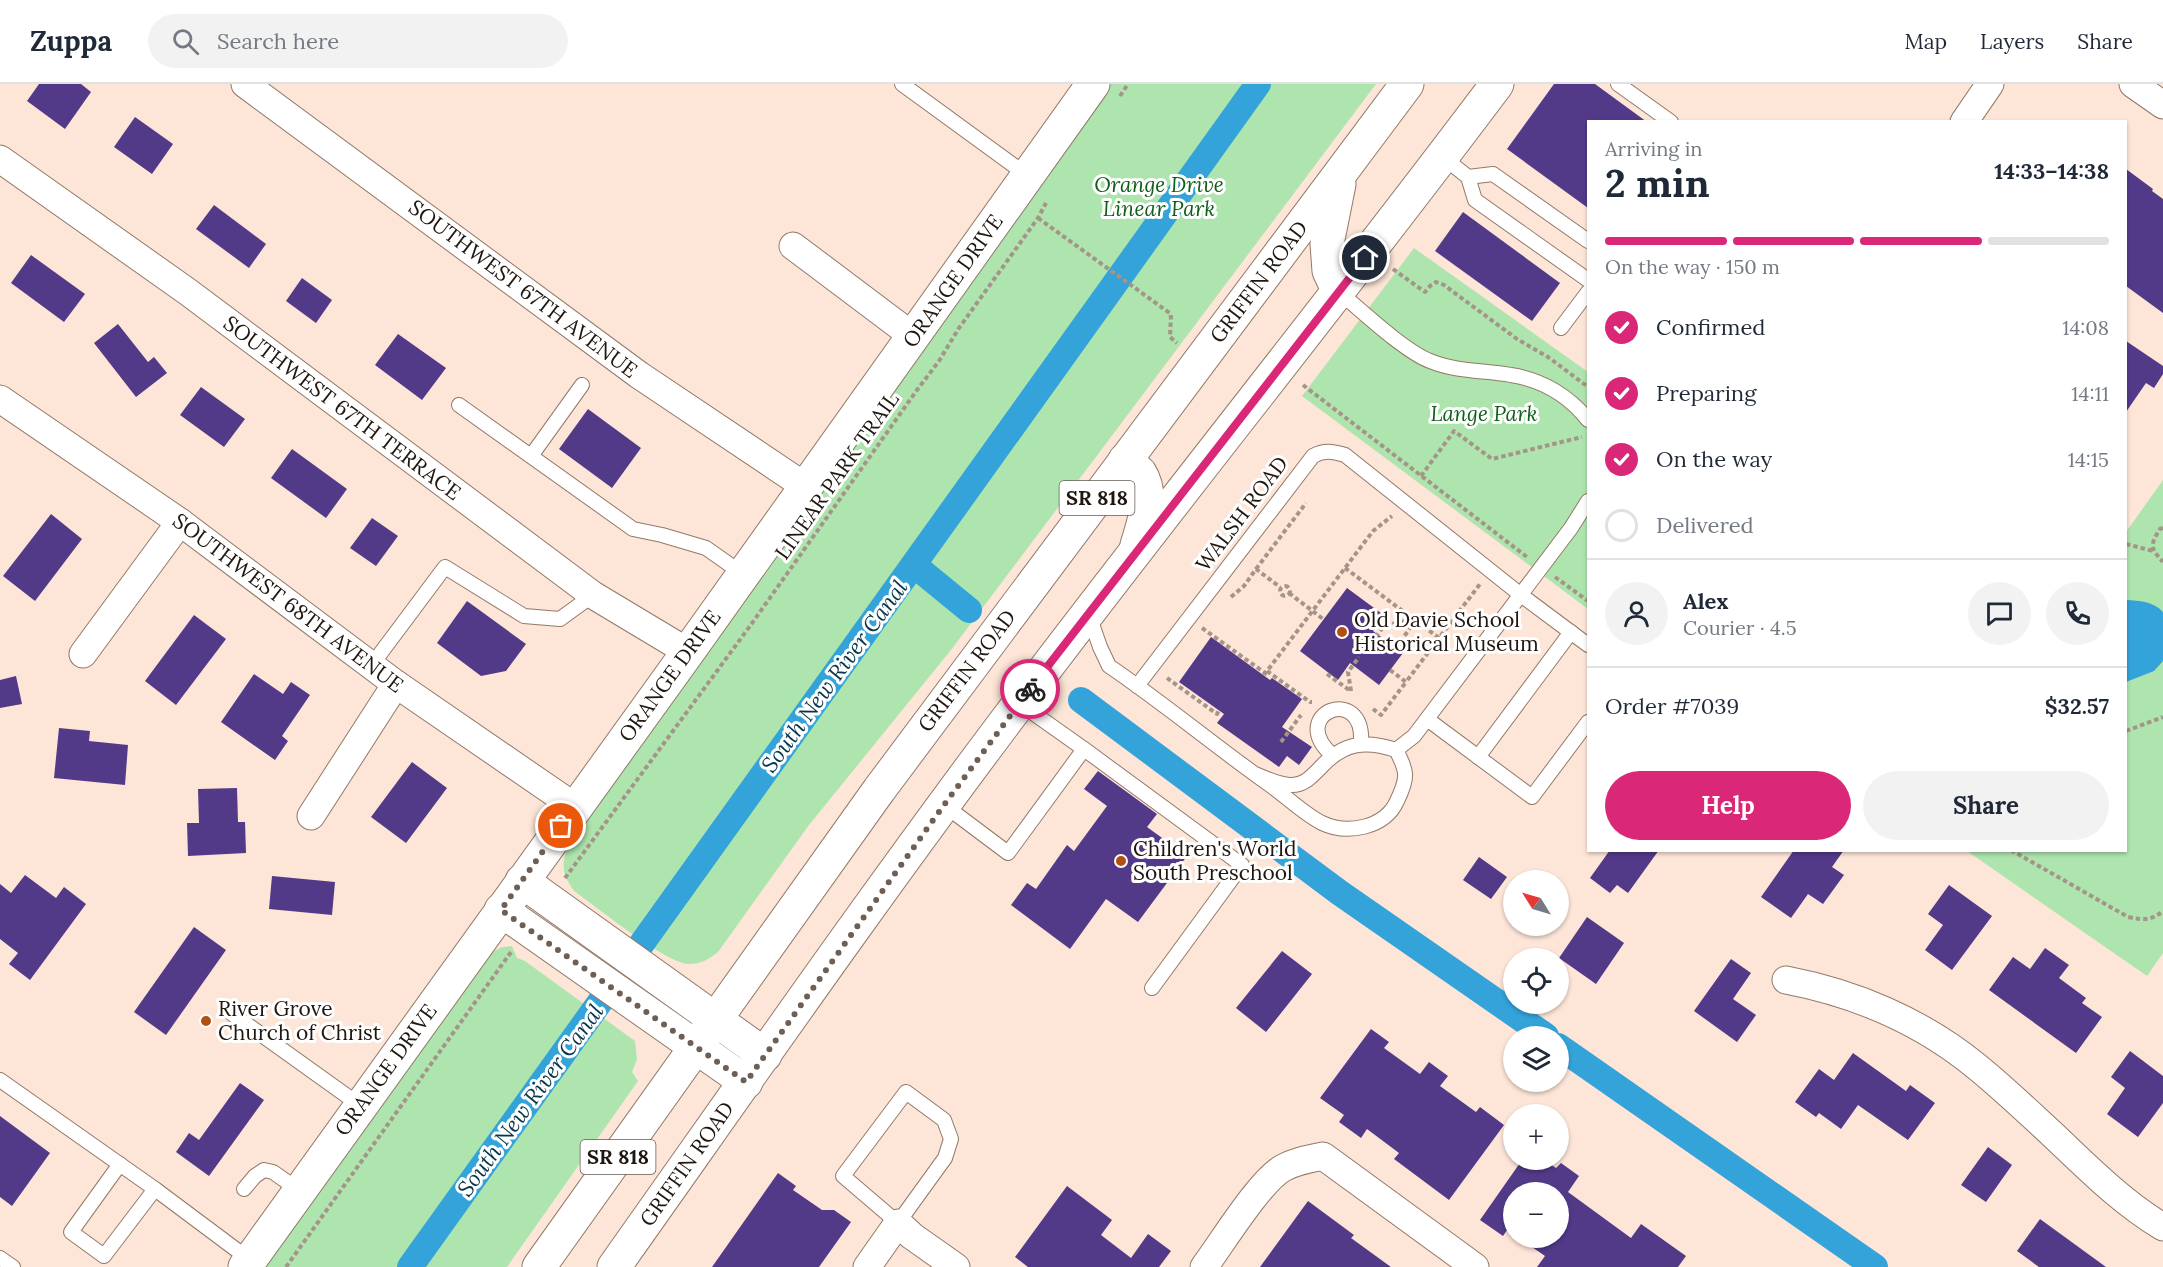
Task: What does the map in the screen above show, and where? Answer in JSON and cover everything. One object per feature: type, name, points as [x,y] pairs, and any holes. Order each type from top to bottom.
[{"type":"main road","name":"GRIFFIN ROAD","points":[[539,1267],[879,790],[1407,84]]},
{"type":"main road","name":"GRIFFIN ROAD","points":[[614,1267],[944,805],[1088,612],[1339,292],[1455,167],[1497,84]]},
{"type":"main road","name":"ORANGE DRIVE","points":[[248,1264],[914,337],[1040,185],[1105,92]]},
{"type":"main road","points":[[1339,292],[1329,271],[1327,244],[1342,173]]},
{"type":"main road","points":[[1125,460],[1140,474],[1146,492],[1147,512],[1135,552]]},
{"type":"main road","points":[[522,881],[560,894],[679,993],[765,1055]]},
{"type":"main road","points":[[501,910],[524,944],[659,1021],[746,1082]]},
{"type":"street","name":"SOUTHWEST 67TH AVENUE","points":[[245,84],[639,375],[806,487]]},
{"type":"street","points":[[1965,120],[1990,84]]},
{"type":"street","points":[[2133,84],[2163,105]]},
{"type":"street","name":"SOUTHWEST 67TH TERRACE","points":[[0,159],[188,292],[592,596],[688,652]]},
{"type":"street","points":[[793,246],[914,337]]},
{"type":"street","name":"SOUTHWEST 68TH AVENUE","points":[[0,399],[180,522],[371,666],[575,807]]},
{"type":"street","points":[[83,654],[180,522]]},
{"type":"street","points":[[311,816],[396,684]]},
{"type":"street","points":[[1786,980],[1816,985],[1846,994],[1876,1006],[1937,1038],[1975,1064],[2115,1191],[2149,1219],[2163,1227]]},
{"type":"street","points":[[1204,1267],[1263,1187],[1281,1170],[1301,1160],[1323,1156],[1475,1267]]},
{"type":"street","points":[[867,1267],[898,1222],[912,1236],[956,1267]]},
{"type":"lane","points":[[902,84],[1040,185]]},
{"type":"lane","points":[[1618,84],[1668,120]]},
{"type":"lane","points":[[1455,167],[1493,174],[1587,240]]},
{"type":"lane","points":[[1455,167],[1475,200],[1587,279]]},
{"type":"lane","points":[[1339,292],[1405,346],[1427,360],[1455,369],[1513,375],[1536,381],[1576,406],[1587,419]]},
{"type":"lane","points":[[1561,328],[1587,293]]},
{"type":"lane","points":[[531,456],[582,385]]},
{"type":"lane","points":[[459,405],[633,529],[706,548],[744,574]]},
{"type":"lane","name":"WALSH ROAD","points":[[1137,686],[1313,456],[1322,451],[1345,454],[1521,595],[1587,644]]},
{"type":"lane","points":[[1396,750],[1414,736],[1572,528],[1587,503]]},
{"type":"lane","points":[[371,666],[445,567],[524,616],[560,619],[592,596]]},
{"type":"lane","points":[[1088,612],[1109,666],[1255,774],[1323,823],[1343,829],[1364,828],[1379,821],[1396,805],[1403,787],[1406,769],[1396,750],[1376,744],[1361,743],[1332,755],[1311,778],[1300,784],[1289,786],[1255,774]]},
{"type":"lane","points":[[1478,756],[1571,632]]},
{"type":"lane","points":[[1019,703],[1242,865],[1152,988]]},
{"type":"lane","points":[[1332,755],[1320,741],[1317,733],[1318,724],[1327,711],[1335,708],[1349,712],[1360,725],[1361,743]]},
{"type":"lane","points":[[1427,719],[1532,797],[1587,723]]},
{"type":"lane","points":[[944,805],[1008,853],[1084,749]]},
{"type":"lane","points":[[231,1013],[314,1070],[361,1106]]},
{"type":"lane","points":[[0,1080],[155,1189],[248,1264]]},
{"type":"lane","points":[[906,1092],[944,1120],[951,1139],[945,1158],[898,1222],[843,1176],[906,1092]]},
{"type":"lane","points":[[120,1164],[71,1232],[104,1257],[155,1189]]},
{"type":"lane","points":[[244,1189],[255,1176],[264,1170],[273,1172],[300,1191]]},
{"type":"lane","points":[[0,1258],[14,1267]]},
{"type":"path","points":[[1105,92],[1128,84]]},
{"type":"path","name":"LINEAR PARK TRAIL","points":[[560,894],[939,362],[959,328],[1038,218],[1040,185]]},
{"type":"path","points":[[1038,218],[1171,314],[1170,337],[1180,346]]},
{"type":"path","points":[[1393,269],[1425,292],[1436,282],[1444,285],[1516,339],[1548,357],[1587,386]]},
{"type":"path","points":[[1303,385],[1534,562]]},
{"type":"path","points":[[1421,476],[1454,431],[1492,459],[1587,436]]},
{"type":"path","points":[[1227,600],[1244,586],[1306,503]]},
{"type":"path","points":[[1266,673],[1373,531],[1395,513]]},
{"type":"path","points":[[2153,552],[2152,544],[2160,529],[2163,528]]},
{"type":"path","points":[[2127,544],[2153,552],[2163,562]]},
{"type":"path","points":[[1345,568],[1439,638]]},
{"type":"path","points":[[1256,569],[1280,587],[1281,595],[1289,593]]},
{"type":"path","points":[[1548,572],[1587,600]]},
{"type":"path","points":[[1280,587],[1283,585],[1288,587],[1289,593],[1323,619]]},
{"type":"path","points":[[1365,703],[1381,715],[1480,585]]},
{"type":"path","points":[[1205,620],[1199,627],[1310,702]]},
{"type":"path","points":[[1371,643],[1384,626],[1414,620]]},
{"type":"path","points":[[1396,648],[1414,620]]},
{"type":"path","points":[[1348,689],[1348,672],[1359,657]]},
{"type":"path","points":[[1390,670],[1406,682]]},
{"type":"path","points":[[1327,674],[1357,697]]},
{"type":"path","points":[[1164,675],[1217,714],[1219,710]]},
{"type":"path","points":[[1337,692],[1348,689]]},
{"type":"path","points":[[1281,742],[1310,702],[1319,699]]},
{"type":"path","points":[[2127,731],[2163,717]]},
{"type":"path","points":[[2014,852],[2128,917],[2144,920],[2155,918],[2163,910]]},
{"type":"path","points":[[286,1267],[524,944]]},
{"type":"green space","name":"Orange Drive Linear Park","points":[[1109,84],[1376,84],[951,650],[809,825],[718,952],[704,961],[688,964],[663,954],[574,891],[564,872],[569,841]]},
{"type":"green space","name":"Lange Park","points":[[1414,248],[1587,371],[1587,608],[1302,396]]},
{"type":"green space","points":[[2163,480],[2163,953],[2147,976],[1968,852],[2127,852],[2127,531]]},
{"type":"green space","points":[[512,946],[517,958],[525,961],[635,1041],[637,1059],[632,1072],[638,1081],[507,1267],[259,1267],[488,954],[502,947]]},
{"type":"water","points":[[2127,600],[2151,604],[2163,612],[2163,661],[2154,671],[2127,682]]},
{"type":"building","points":[[39,84],[81,84],[91,92],[65,129],[27,101]]},
{"type":"building","points":[[1554,84],[1595,84],[1644,120],[1587,120],[1587,207],[1507,149]]},
{"type":"building","points":[[135,117],[173,144],[152,174],[114,147]]},
{"type":"building","points":[[2127,170],[2163,199],[2163,313],[2127,287]]},
{"type":"building","points":[[214,205],[266,244],[249,268],[196,229]]},
{"type":"building","points":[[1463,212],[1560,283],[1532,321],[1435,251]]},
{"type":"building","points":[[31,255],[85,294],[64,322],[11,283]]},
{"type":"building","points":[[302,278],[332,300],[316,323],[286,301]]},
{"type":"building","points":[[118,324],[148,362],[154,357],[167,373],[136,397],[94,343]]},
{"type":"building","points":[[398,334],[446,368],[422,400],[375,365]]},
{"type":"building","points":[[2127,342],[2163,366],[2163,374],[2154,388],[2146,383],[2127,411]]},
{"type":"building","points":[[201,387],[245,419],[224,447],[180,415]]},
{"type":"building","points":[[588,409],[641,448],[612,488],[559,449]]},
{"type":"building","points":[[292,449],[347,489],[326,518],[271,478]]},
{"type":"building","points":[[51,514],[82,539],[35,601],[3,576]]},
{"type":"building","points":[[372,518],[398,536],[376,566],[350,548]]},
{"type":"building","points":[[1347,588],[1385,616],[1373,631],[1403,653],[1379,685],[1350,663],[1338,680],[1300,651]]},
{"type":"building","points":[[467,601],[526,644],[506,671],[481,676],[437,643]]},
{"type":"building","points":[[194,615],[226,639],[176,705],[145,681]]},
{"type":"building","points":[[1211,637],[1270,680],[1272,678],[1302,699],[1282,727],[1312,747],[1299,765],[1287,756],[1279,767],[1217,723],[1224,714],[1179,682]]},
{"type":"building","points":[[254,674],[283,694],[291,682],[310,695],[282,736],[288,741],[275,760],[221,722]]},
{"type":"building","points":[[16,676],[22,704],[0,708],[0,680]]},
{"type":"building","points":[[59,728],[90,731],[89,741],[128,745],[125,785],[54,778]]},
{"type":"building","points":[[412,762],[447,788],[406,843],[371,817]]},
{"type":"building","name":"Children's World South Preschool","points":[[1098,771],[1157,814],[1147,827],[1187,856],[1138,922],[1106,899],[1070,949],[1011,905],[1027,883],[1036,889],[1067,845],[1074,851],[1107,806],[1084,789]]},
{"type":"building","points":[[237,788],[238,822],[245,822],[246,853],[188,856],[187,823],[199,823],[198,789]]},
{"type":"building","points":[[1609,852],[1658,852],[1628,893],[1617,885],[1610,893],[1590,878]]},
{"type":"building","points":[[1793,852],[1843,852],[1832,867],[1844,875],[1823,904],[1808,894],[1791,918],[1761,897]]},
{"type":"building","points":[[1479,857],[1503,874],[1503,882],[1491,899],[1463,880]]},
{"type":"building","points":[[25,875],[56,898],[64,887],[86,904],[30,980],[9,964],[18,953],[0,939],[0,884],[11,893]]},
{"type":"building","points":[[272,876],[335,882],[332,915],[269,909]]},
{"type":"building","points":[[1949,885],[1992,916],[1952,970],[1925,950],[1943,925],[1928,914]]},
{"type":"building","points":[[1587,917],[1624,943],[1596,984],[1569,965],[1569,948],[1566,948]]},
{"type":"building","points":[[194,927],[226,950],[166,1035],[134,1012]]},
{"type":"building","points":[[2045,948],[2069,965],[2059,978],[2086,998],[2082,1003],[2102,1017],[2076,1053],[1989,990],[2013,957],[2030,969]]},
{"type":"building","points":[[1282,951],[1312,974],[1266,1032],[1236,1008]]},
{"type":"building","points":[[1731,959],[1751,973],[1733,999],[1756,1015],[1737,1042],[1694,1011]]},
{"type":"building","points":[[1371,1029],[1389,1042],[1384,1048],[1420,1074],[1429,1062],[1448,1076],[1440,1086],[1476,1112],[1480,1107],[1503,1126],[1449,1200],[1394,1159],[1399,1153],[1367,1129],[1361,1138],[1339,1122],[1344,1115],[1320,1098]]},
{"type":"building","points":[[2130,1051],[2163,1076],[2163,1103],[2138,1137],[2107,1114],[2125,1088],[2111,1077]]},
{"type":"building","points":[[1853,1053],[1906,1091],[1910,1085],[1935,1103],[1908,1140],[1858,1105],[1841,1129],[1819,1113],[1816,1117],[1795,1102],[1819,1069],[1834,1080]]},
{"type":"building","points":[[240,1083],[264,1100],[209,1176],[176,1152],[189,1133],[199,1140]]},
{"type":"building","points":[[0,1116],[50,1153],[12,1206],[0,1197]]},
{"type":"building","points":[[1988,1147],[2012,1165],[1986,1202],[1961,1185]]},
{"type":"building","points":[[1569,1169],[1579,1176],[1569,1191],[1569,1182],[1507,1182],[1515,1170]]},
{"type":"building","points":[[778,1173],[796,1186],[793,1190],[822,1210],[834,1210],[851,1222],[819,1267],[712,1267]]},
{"type":"building","points":[[1067,1186],[1112,1220],[1101,1235],[1131,1258],[1148,1234],[1171,1251],[1159,1267],[1028,1267],[1015,1257]]},
{"type":"building","points":[[1503,1187],[1503,1236],[1480,1220]]},
{"type":"building","points":[[1569,1193],[1631,1238],[1641,1224],[1686,1256],[1678,1267],[1537,1267],[1545,1256],[1533,1248],[1569,1248]]},
{"type":"building","points":[[1308,1201],[1354,1235],[1351,1238],[1391,1267],[1260,1267]]},
{"type":"building","points":[[2040,1219],[2106,1267],[2039,1267],[2017,1251]]},
{"type":"waterway","name":"South New River Canal","points":[[410,1267],[1258,84]]},
{"type":"waterway","points":[[914,565],[969,610]]},
{"type":"waterway","points":[[1081,700],[1340,893],[1532,1026]]},
{"type":"waterway","points":[[1569,1054],[1875,1267]]},
{"type":"way so far","points":[[561,826],[501,910],[746,1082],[1030,689]]},
{"type":"place","name":"Old Davie School Historical Museum","points":[[1342,632]]},
{"type":"place","name":"Children's World South Preschool","points":[[1121,861]]},
{"type":"place","name":"River Grove Church of Christ","points":[[206,1021]]},
{"type":"route","points":[[1030,689],[1365,258]]}]
